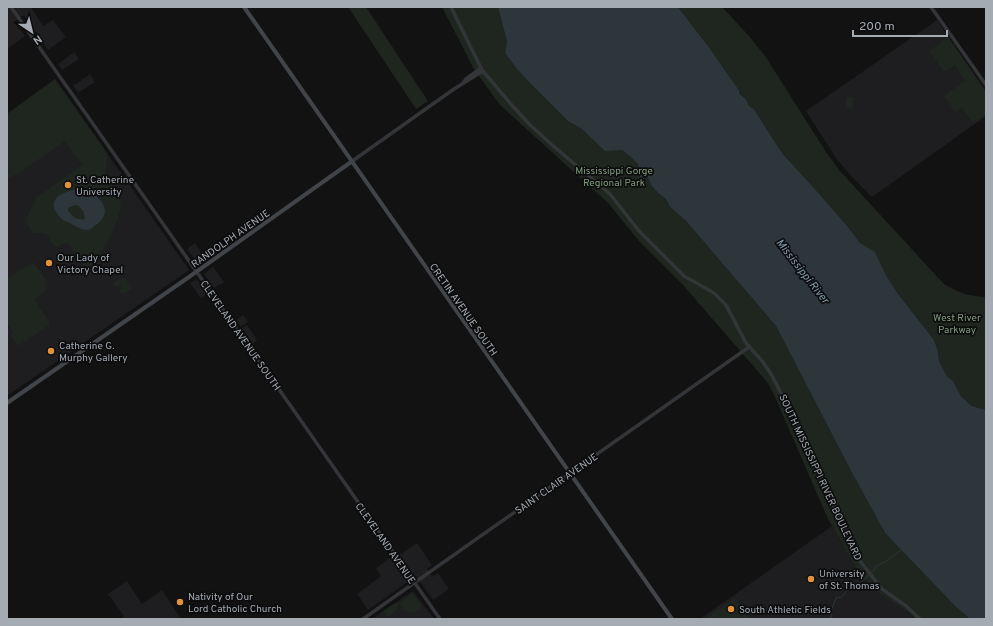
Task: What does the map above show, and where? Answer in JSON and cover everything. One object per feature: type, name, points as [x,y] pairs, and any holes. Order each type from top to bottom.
[{"type":"main road","name":"CRETIN AVENUE SOUTH","points":[[244,7],[672,619]]},
{"type":"main road","name":"RANDOLPH AVENUE","points":[[7,403],[351,162]]},
{"type":"street","name":"CLEVELAND AVENUE SOUTH","points":[[11,7],[333,466]]},
{"type":"street","name":"SOUTH MISSISSIPPI RIVER BOULEVARD","points":[[451,7],[482,70],[529,124],[610,194],[639,231],[679,271],[690,280],[714,293],[726,305],[744,340],[771,374],[799,427],[856,556],[876,582],[920,619]]},
{"type":"street","points":[[931,7],[986,85]]},
{"type":"street","name":"RANDOLPH AVENUE","points":[[351,162],[461,84],[468,82],[482,70]]},
{"type":"street","name":"SAINT CLAIR AVENUE","points":[[363,619],[750,347]]},
{"type":"street","name":"CLEVELAND AVENUE","points":[[333,466],[440,619]]},
{"type":"shaded area","points":[[7,7],[31,7],[43,26],[53,20],[66,37],[48,50],[24,15],[14,22],[25,36],[8,48]]},
{"type":"shaded area","points":[[937,20],[986,91],[986,116],[872,197],[836,158],[806,111]]},
{"type":"shaded area","points":[[74,52],[79,59],[62,70],[58,64]]},
{"type":"shaded area","points":[[90,74],[95,82],[78,93],[73,86]]},
{"type":"shaded area","name":"St. Catherine University","points":[[55,79],[189,270],[7,396],[7,114]]},
{"type":"shaded area","points":[[195,243],[205,259],[198,264],[187,249]]},
{"type":"shaded area","points":[[213,267],[224,282],[214,288],[204,274]]},
{"type":"shaded area","points":[[197,279],[206,294],[201,298],[190,283]]},
{"type":"shaded area","points":[[243,315],[248,322],[241,327],[236,320]]},
{"type":"shaded area","points":[[247,325],[257,340],[253,344],[242,328]]},
{"type":"shaded area","name":"University of St. Thomas","points":[[832,526],[856,568],[915,619],[700,619]]},
{"type":"shaded area","points":[[417,543],[432,565],[427,569],[432,577],[438,573],[449,589],[433,600],[416,576],[368,610],[357,594],[381,576],[376,568],[391,557],[401,554]]},
{"type":"shaded area","points":[[127,581],[142,604],[162,590],[181,619],[121,619],[124,616],[108,594]]},
{"type":"shaded area","points":[[413,591],[434,619],[372,619]]},
{"type":"green space","points":[[348,7],[366,7],[428,101],[416,109]]},
{"type":"green space","name":"Mississippi Gorge Regional Park","points":[[442,7],[498,7],[507,42],[505,53],[516,68],[569,122],[582,129],[605,150],[622,150],[638,164],[639,174],[644,176],[647,174],[651,185],[666,199],[670,207],[686,221],[776,326],[885,533],[955,606],[970,619],[915,619],[873,589],[856,568],[828,519],[768,383],[683,285],[639,241],[608,203],[500,105],[474,69]]},
{"type":"green space","name":"West River Parkway","points":[[678,7],[722,7],[765,56],[839,170],[943,283],[963,293],[986,297],[986,410],[972,406],[961,396],[953,381],[947,376],[939,361],[938,351],[934,340],[899,295],[886,275],[876,254],[860,243],[849,228],[782,153],[754,109],[749,106],[746,99],[708,46]]},
{"type":"green space","points":[[948,37],[986,92],[986,115],[973,123],[962,108],[955,112],[944,96],[965,80],[955,65],[944,72],[929,51]]},
{"type":"green space","points":[[55,79],[107,153],[106,170],[103,179],[111,182],[121,202],[120,212],[108,240],[98,258],[87,270],[69,244],[65,243],[57,247],[51,243],[47,235],[43,233],[33,233],[25,221],[36,198],[82,165],[65,141],[19,173],[9,178],[7,176],[7,114]]},
{"type":"green space","points":[[847,97],[854,98],[852,109],[845,107]]},
{"type":"green space","points":[[33,262],[46,280],[45,291],[34,299],[49,321],[49,325],[18,346],[11,336],[13,331],[7,324],[7,279]]},
{"type":"green space","points":[[124,277],[132,288],[125,293],[121,293],[119,291],[121,289],[118,285],[116,287],[113,283]]},
{"type":"green space","points":[[411,594],[414,595],[422,607],[410,613],[399,604]]},
{"type":"green space","name":"South Athletic Fields","points":[[735,598],[750,619],[705,619]]},
{"type":"green space","points":[[397,602],[399,604],[398,608],[388,617],[383,611]]},
{"type":"water","name":"Mississippi River","points":[[498,7],[678,7],[708,46],[739,90],[740,94],[746,99],[749,106],[754,109],[782,153],[849,228],[860,243],[875,252],[886,275],[899,295],[934,340],[938,351],[939,361],[947,376],[953,381],[961,396],[972,406],[986,410],[986,619],[970,619],[955,606],[885,533],[776,326],[686,221],[670,207],[666,199],[651,185],[647,175],[644,176],[643,180],[640,179],[638,164],[632,158],[622,150],[605,151],[582,129],[569,122],[516,68],[505,53],[507,42]]},
{"type":"water","points":[[80,189],[92,192],[99,198],[104,206],[105,210],[103,218],[89,230],[82,229],[64,221],[55,210],[54,205],[58,197],[66,192]],"holes":[[[75,205],[79,206],[83,211],[85,218],[83,220],[75,218],[68,211],[68,208]]]},
{"type":"waterway","points":[[872,572],[876,566],[901,550]]},
{"type":"waterway","points":[[831,619],[831,611],[836,598],[843,596],[851,586],[860,582],[869,575]]},
{"type":"place","name":"St. Catherine University","points":[[68,185]]},
{"type":"place","name":"Our Lady of Victory Chapel","points":[[49,263]]},
{"type":"place","name":"Catherine G. Murphy Gallery","points":[[51,351]]},
{"type":"place","name":"University of St. Thomas","points":[[811,579]]},
{"type":"place","name":"Nativity of Our Lord Catholic Church","points":[[180,602]]},
{"type":"place","name":"South Athletic Fields","points":[[731,609]]}]
